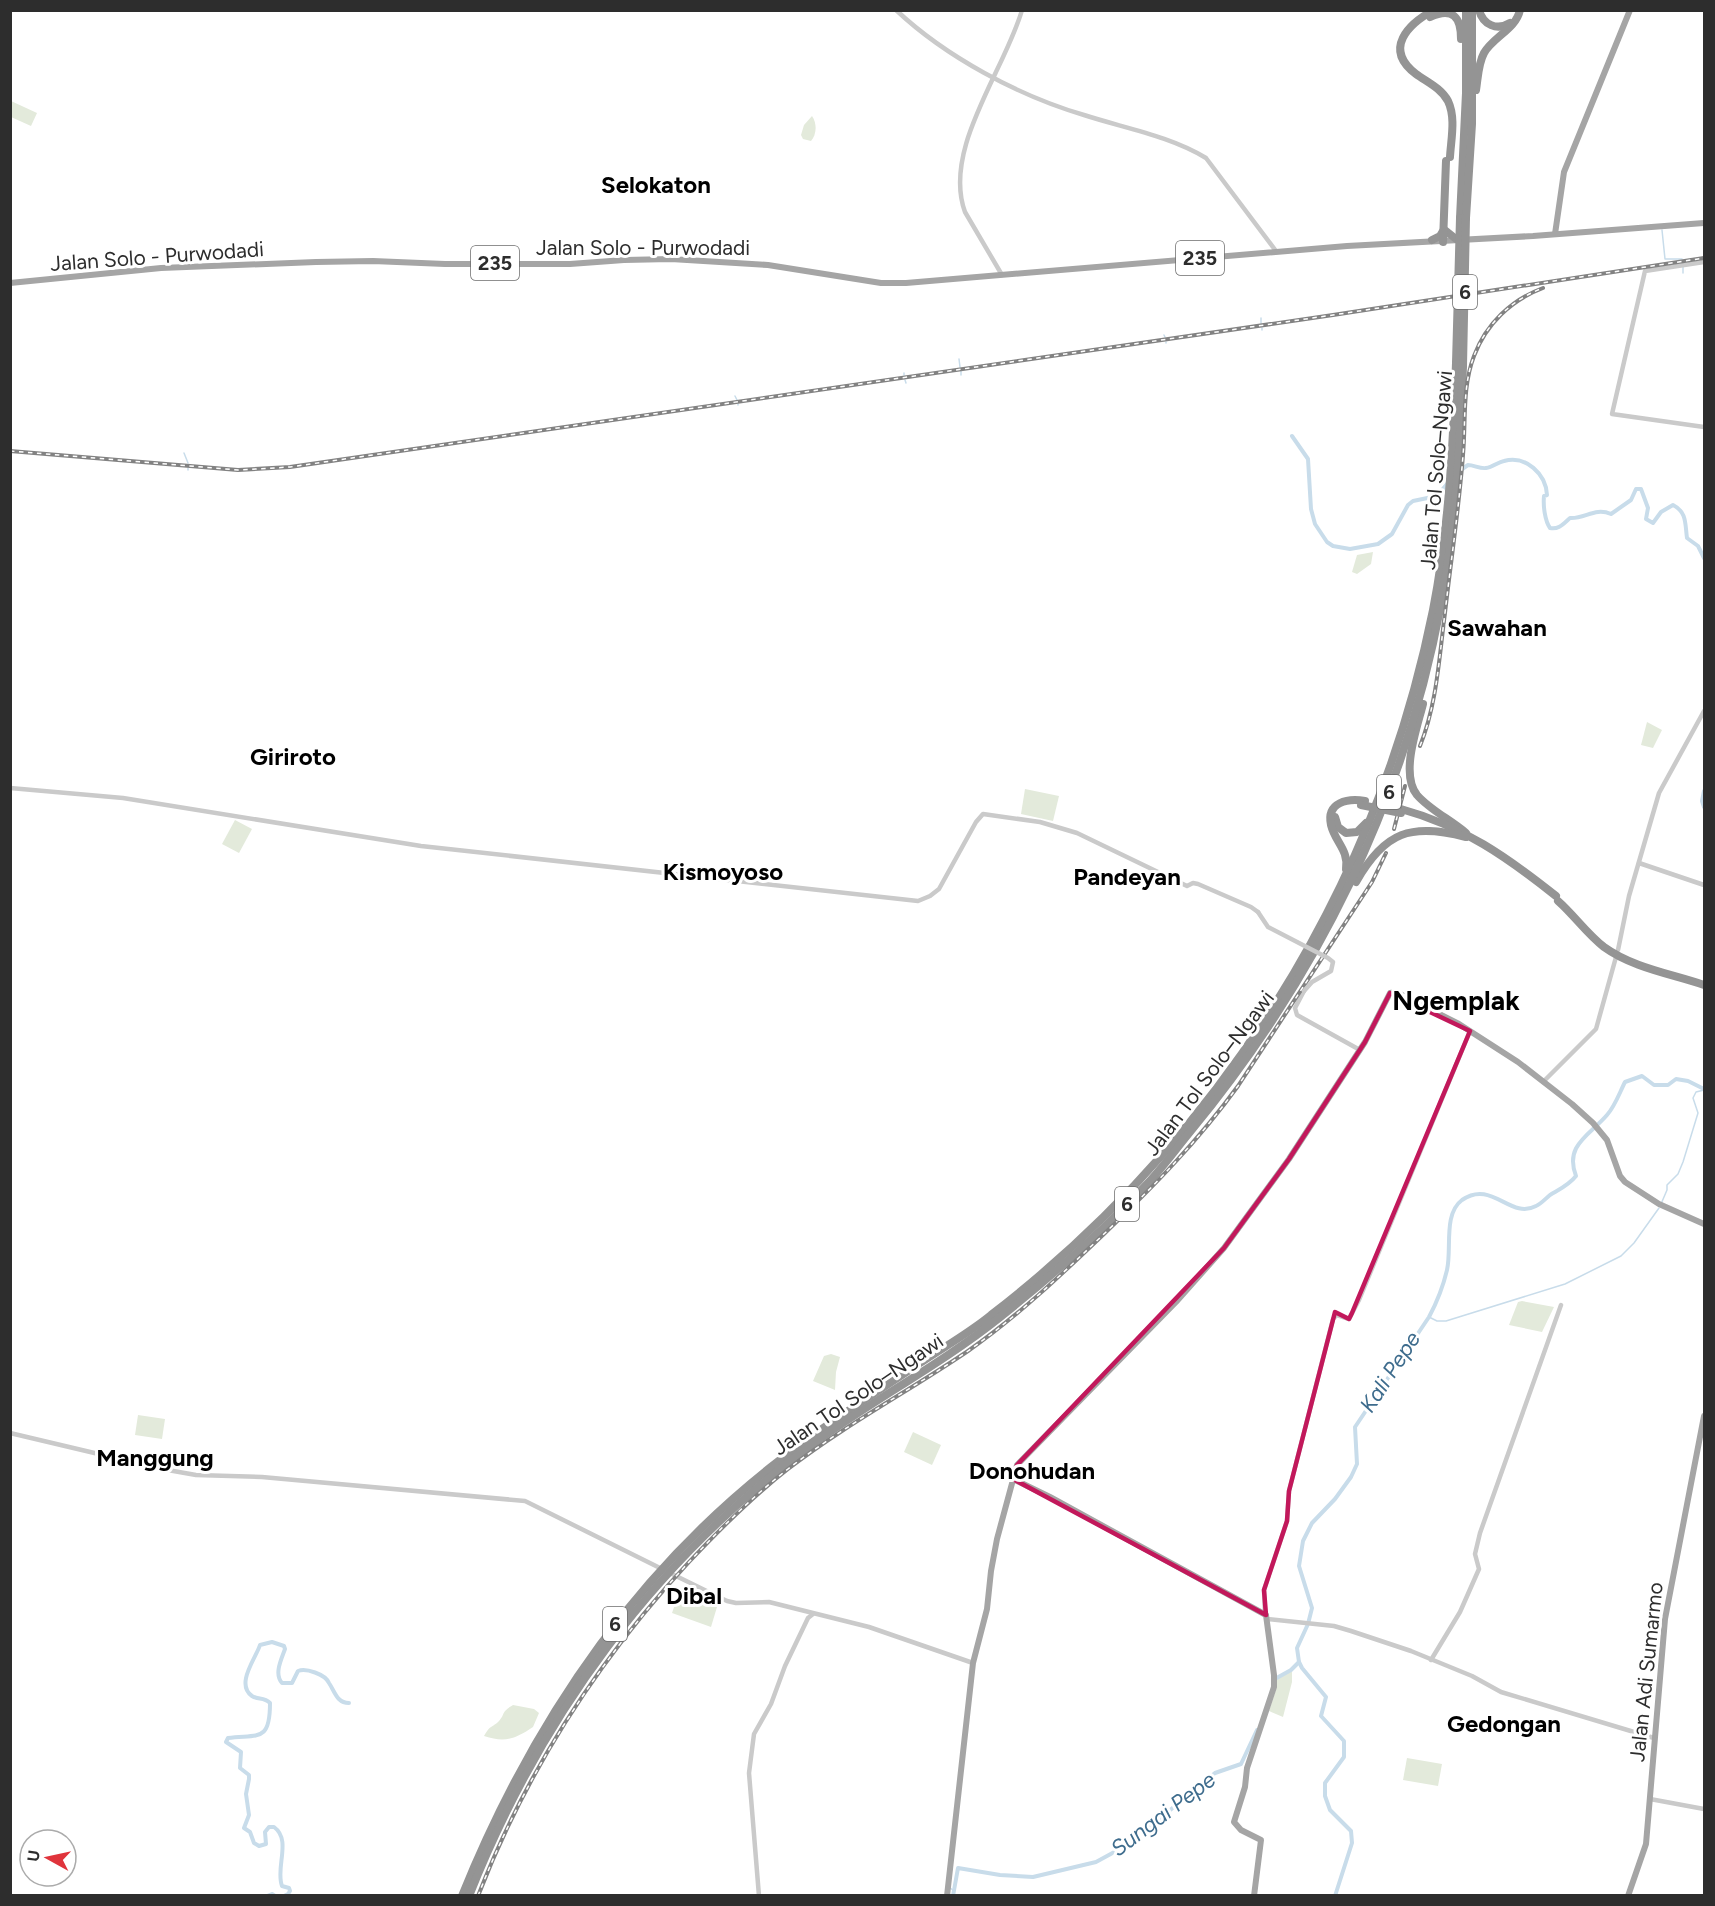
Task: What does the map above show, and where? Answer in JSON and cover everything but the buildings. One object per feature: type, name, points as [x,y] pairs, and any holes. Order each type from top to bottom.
[{"type":"highway","points":[[1412,22],[1421,10]]},
{"type":"highway","points":[[1428,10],[1399,35],[1398,55],[1412,74],[1443,97],[1447,108],[1449,123],[1445,238]]},
{"type":"highway","points":[[1412,22],[1434,10]]},
{"type":"highway","name":"Jalan Tol Solo–Ngawi","points":[[1466,10],[1468,126]]},
{"type":"highway","name":"Jalan Tol Solo–Ngawi","points":[[462,1896],[495,1817],[537,1738],[614,1624],[665,1566],[736,1496],[773,1466],[992,1315],[1060,1258],[1115,1207],[1149,1172],[1235,1064],[1277,1004],[1316,936],[1354,858],[1391,766],[1411,700],[1433,609],[1452,502],[1460,446],[1459,365],[1463,218],[1472,10]]},
{"type":"highway","points":[[1479,10],[1485,23],[1500,27],[1510,23],[1518,10]]},
{"type":"highway","points":[[1468,126],[1483,55],[1489,46],[1513,24],[1518,17],[1518,10]]},
{"type":"highway","points":[[1412,22],[1442,12],[1454,15],[1460,23],[1468,126]]},
{"type":"highway","points":[[1430,241],[1440,236],[1456,239]]},
{"type":"highway","name":"Jalan Tol Solo–Ngawi","points":[[469,1896],[501,1820],[543,1740],[571,1695],[620,1629],[671,1569],[729,1512],[776,1472],[849,1415],[997,1320],[1094,1237],[1151,1179],[1241,1067],[1286,1001],[1330,926],[1387,796],[1412,724],[1431,652],[1446,575],[1459,365]]},
{"type":"highway","points":[[1431,652],[1430,669],[1410,765],[1414,791],[1466,835],[1557,898],[1596,940],[1613,952],[1636,963],[1704,983]]},
{"type":"highway","points":[[1364,803],[1348,803],[1339,807],[1335,818],[1340,829],[1352,833],[1364,827],[1391,766]]},
{"type":"highway","points":[[1316,936],[1346,866],[1345,852],[1331,825],[1336,805],[1352,799],[1401,811],[1466,835]]},
{"type":"highway","points":[[1330,926],[1368,861],[1390,840],[1405,833],[1422,830],[1466,835]]},
{"type":"main road","points":[[1556,234],[1564,172],[1630,10]]},
{"type":"main road","points":[[1456,239],[1704,223]]},
{"type":"main road","points":[[1445,238],[1477,239]]},
{"type":"main road","name":"Jalan Solo - Purwodadi","points":[[10,282],[161,268],[373,261],[445,264],[573,264],[671,259],[777,266],[889,283],[931,282],[1276,251],[1430,241]]},
{"type":"main road","points":[[946,1896],[973,1663],[987,1609],[997,1539],[1017,1465],[1182,1295],[1224,1248],[1289,1159],[1360,1050],[1392,992],[1442,1015],[1518,1062],[1593,1123],[1607,1140],[1620,1176],[1625,1182],[1661,1205],[1704,1224]]},
{"type":"main road","name":"Jalan Adi Sumarmo","points":[[1628,1896],[1645,1848],[1665,1619],[1704,1416]]},
{"type":"main road","points":[[1013,1479],[1266,1617],[1274,1677],[1271,1696],[1247,1768],[1245,1787],[1234,1819],[1237,1827],[1261,1840],[1254,1896]]},
{"type":"street","points":[[896,10],[934,42],[995,78],[1050,104],[1150,135],[1207,158],[1276,251]]},
{"type":"street","points":[[1002,274],[965,212],[961,185],[965,151],[977,110],[995,78],[1022,10]]},
{"type":"street","points":[[1704,262],[1645,271],[1612,414],[1704,427]]},
{"type":"street","points":[[1618,950],[1638,863],[1661,787],[1704,711]]},
{"type":"street","points":[[10,788],[123,798],[420,846],[923,900],[940,887],[976,822],[983,814],[1040,822],[1077,833],[1187,886],[1193,883],[1198,884],[1251,906],[1268,927],[1328,958],[1333,962],[1331,970],[1312,981],[1304,991],[1296,1006],[1297,1015],[1360,1050]]},
{"type":"street","points":[[1638,863],[1704,885]]},
{"type":"street","points":[[1543,1082],[1596,1029],[1616,957]]},
{"type":"street","points":[[1470,1031],[1359,1300],[1349,1319],[1337,1315],[1333,1319],[1290,1491],[1287,1521],[1264,1590],[1266,1617],[1337,1627],[1472,1676],[1501,1692],[1654,1738]]},
{"type":"street","points":[[1431,1660],[1459,1614],[1480,1567],[1475,1554],[1480,1533],[1561,1305]]},
{"type":"street","points":[[10,1432],[196,1475],[262,1477],[529,1502],[660,1568]]},
{"type":"street","points":[[672,1574],[727,1601],[770,1602],[807,1615],[814,1614],[867,1626],[973,1663]]},
{"type":"street","points":[[759,1896],[749,1773],[754,1734],[771,1704],[807,1615]]},
{"type":"street","points":[[1650,1799],[1704,1809]]},
{"type":"highlighted area","points":[[1390,993],[1470,1031],[1352,1313],[1349,1319],[1335,1312],[1289,1491],[1287,1521],[1264,1590],[1266,1615],[1013,1479],[1017,1465],[1224,1248],[1289,1159],[1365,1042]]},
{"type":"green space","points":[[11,101],[37,113],[31,126],[11,117]]},
{"type":"green space","points":[[812,116],[816,128],[811,141],[803,139],[801,135],[804,125]]},
{"type":"green space","points":[[1373,552],[1371,564],[1357,574],[1352,572],[1357,555]]},
{"type":"green space","points":[[1647,722],[1662,730],[1653,748],[1641,745]]},
{"type":"green space","points":[[1025,789],[1059,796],[1053,821],[1021,814]]},
{"type":"green space","points":[[235,820],[252,829],[239,853],[222,844]]},
{"type":"green space","points":[[1518,1302],[1554,1307],[1542,1332],[1509,1325]]},
{"type":"green space","points":[[831,1354],[840,1357],[835,1390],[813,1381],[824,1356]]},
{"type":"green space","points":[[138,1415],[165,1419],[162,1439],[135,1435]]},
{"type":"green space","points":[[913,1432],[941,1445],[932,1465],[904,1452]]},
{"type":"green space","points":[[680,1590],[717,1607],[711,1627],[672,1613]]},
{"type":"green space","points":[[1292,1671],[1292,1682],[1283,1717],[1269,1711],[1277,1687],[1277,1678]]},
{"type":"green space","points":[[513,1705],[534,1709],[539,1713],[533,1727],[510,1739],[484,1736],[499,1721],[505,1711]]},
{"type":"green space","points":[[1407,1758],[1442,1764],[1438,1786],[1403,1780]]},
{"type":"waterway","points":[[1662,230],[1665,259],[1682,259]]},
{"type":"waterway","points":[[1683,267],[1683,273]]},
{"type":"waterway","points":[[1261,318],[1261,323]]},
{"type":"waterway","points":[[959,359],[960,367]]},
{"type":"waterway","points":[[735,396],[737,400]]},
{"type":"waterway","points":[[1292,436],[1308,459],[1311,509],[1315,524],[1327,542],[1333,546],[1350,549],[1378,544],[1392,534],[1408,505],[1413,501],[1437,496],[1447,484]]},
{"type":"waterway","points":[[184,453],[188,463]]},
{"type":"waterway","points":[[1458,472],[1468,465],[1486,468],[1512,460],[1527,464],[1539,473],[1546,487],[1544,509],[1550,528],[1561,526],[1570,518],[1595,512],[1611,514],[1631,500],[1636,489],[1641,489],[1648,508],[1646,519],[1653,523],[1661,512],[1673,505],[1678,508],[1684,519],[1687,538],[1698,546],[1704,558]]},
{"type":"waterway","name":"Kali Pepe","points":[[1704,791],[1702,801],[1704,807]]},
{"type":"waterway","name":"Kali Pepe","points":[[1335,1896],[1352,1843],[1351,1831],[1330,1810],[1325,1796],[1325,1783],[1344,1757],[1344,1741],[1321,1716],[1326,1697],[1299,1662],[1297,1648],[1308,1624],[1312,1608],[1299,1566],[1303,1541],[1312,1523],[1335,1499],[1351,1477],[1357,1464],[1355,1427],[1435,1306],[1447,1270],[1452,1214],[1462,1200],[1483,1194],[1509,1205],[1527,1209],[1538,1205],[1567,1184],[1576,1176],[1573,1165],[1576,1148],[1610,1111],[1625,1082],[1642,1076],[1654,1085],[1668,1085],[1676,1079],[1688,1081],[1704,1089]]},
{"type":"waterway","points":[[1661,1204],[1667,1185],[1678,1174],[1683,1162],[1698,1113],[1693,1098],[1696,1092],[1704,1090]]},
{"type":"waterway","points":[[1429,1317],[1437,1321],[1446,1321],[1565,1284],[1621,1256],[1634,1243],[1659,1208]]},
{"type":"waterway","points":[[284,1896],[290,1891],[289,1888],[282,1886],[280,1879],[282,1839],[274,1827],[269,1827],[265,1832],[266,1844],[259,1846],[254,1843],[250,1832],[244,1828],[249,1815],[246,1794],[249,1775],[240,1768],[241,1752],[226,1742],[228,1738],[260,1734],[268,1725],[270,1703],[252,1696],[247,1691],[246,1685],[248,1671],[260,1645],[272,1642],[284,1646],[278,1671],[282,1683],[292,1683],[298,1671],[315,1672],[327,1680],[339,1699],[349,1703]]},
{"type":"waterway","name":"Sungai Pepe","points":[[1273,1680],[1291,1670],[1299,1662]]},
{"type":"waterway","name":"Sungai Pepe","points":[[953,1896],[958,1868],[1000,1875],[1033,1877],[1096,1862],[1129,1844],[1215,1773],[1241,1764],[1257,1730]]},
{"type":"waterway","name":"Sungai Pepe","points":[[949,1887],[954,1891]]},
{"type":"waterway","points":[[267,1896],[272,1894],[275,1896]]},
{"type":"railway","points":[[10,451],[238,470],[290,467],[1333,315],[1704,258]]},
{"type":"railway","points":[[1420,746],[1434,697],[1439,664],[1459,495],[1466,392],[1470,368],[1479,344],[1501,314],[1520,299],[1543,288]]},
{"type":"railway","points":[[1394,829],[1405,786]]},
{"type":"railway","points":[[478,1896],[497,1850],[542,1761],[595,1678],[656,1599],[712,1537],[775,1480],[832,1438],[946,1366],[1004,1324],[1039,1295],[1158,1180],[1207,1126],[1238,1086],[1372,882],[1386,853]]},
{"type":"district","name":"Selokaton","points":[[656,184]]},
{"type":"district","name":"Sawahan","points":[[1497,627]]},
{"type":"district","name":"Giriroto","points":[[293,756]]},
{"type":"district","name":"Kismoyoso","points":[[723,871]]},
{"type":"district","name":"Pandeyan","points":[[1127,876]]},
{"type":"district","name":"Ngemplak","points":[[1456,1000]]},
{"type":"district","name":"Manggung","points":[[155,1457]]},
{"type":"district","name":"Donohudan","points":[[1032,1470]]},
{"type":"district","name":"Dibal","points":[[694,1595]]},
{"type":"district","name":"Gedongan","points":[[1504,1723]]}]
